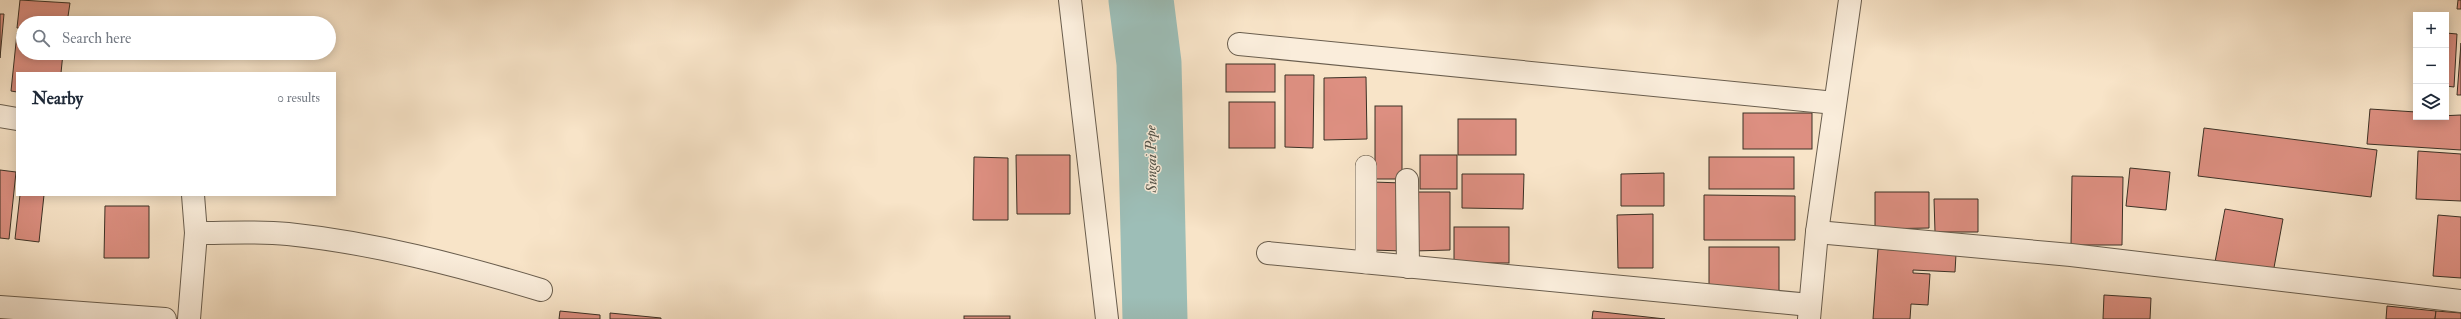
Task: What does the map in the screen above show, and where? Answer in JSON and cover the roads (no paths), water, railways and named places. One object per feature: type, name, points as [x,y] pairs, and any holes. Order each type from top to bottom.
[{"type":"street","points":[[1070,0],[1107,319]]},
{"type":"street","points":[[1268,253],[1408,267],[1809,312],[1817,232],[1850,0]]},
{"type":"street","points":[[1239,44],[1835,103]]},
{"type":"street","points":[[0,116],[16,119]]},
{"type":"street","points":[[1407,180],[1408,267]]},
{"type":"street","points":[[189,319],[196,233],[193,196]]},
{"type":"street","points":[[1817,232],[2071,255],[2461,301]]},
{"type":"street","points":[[196,233],[287,234],[368,246],[457,265],[540,290]]},
{"type":"street","points":[[0,307],[165,319]]},
{"type":"lane","points":[[1366,166],[1366,263]]},
{"type":"waterway","name":"Sungai Pepe","points":[[1141,0],[1149,63],[1155,319]]}]
